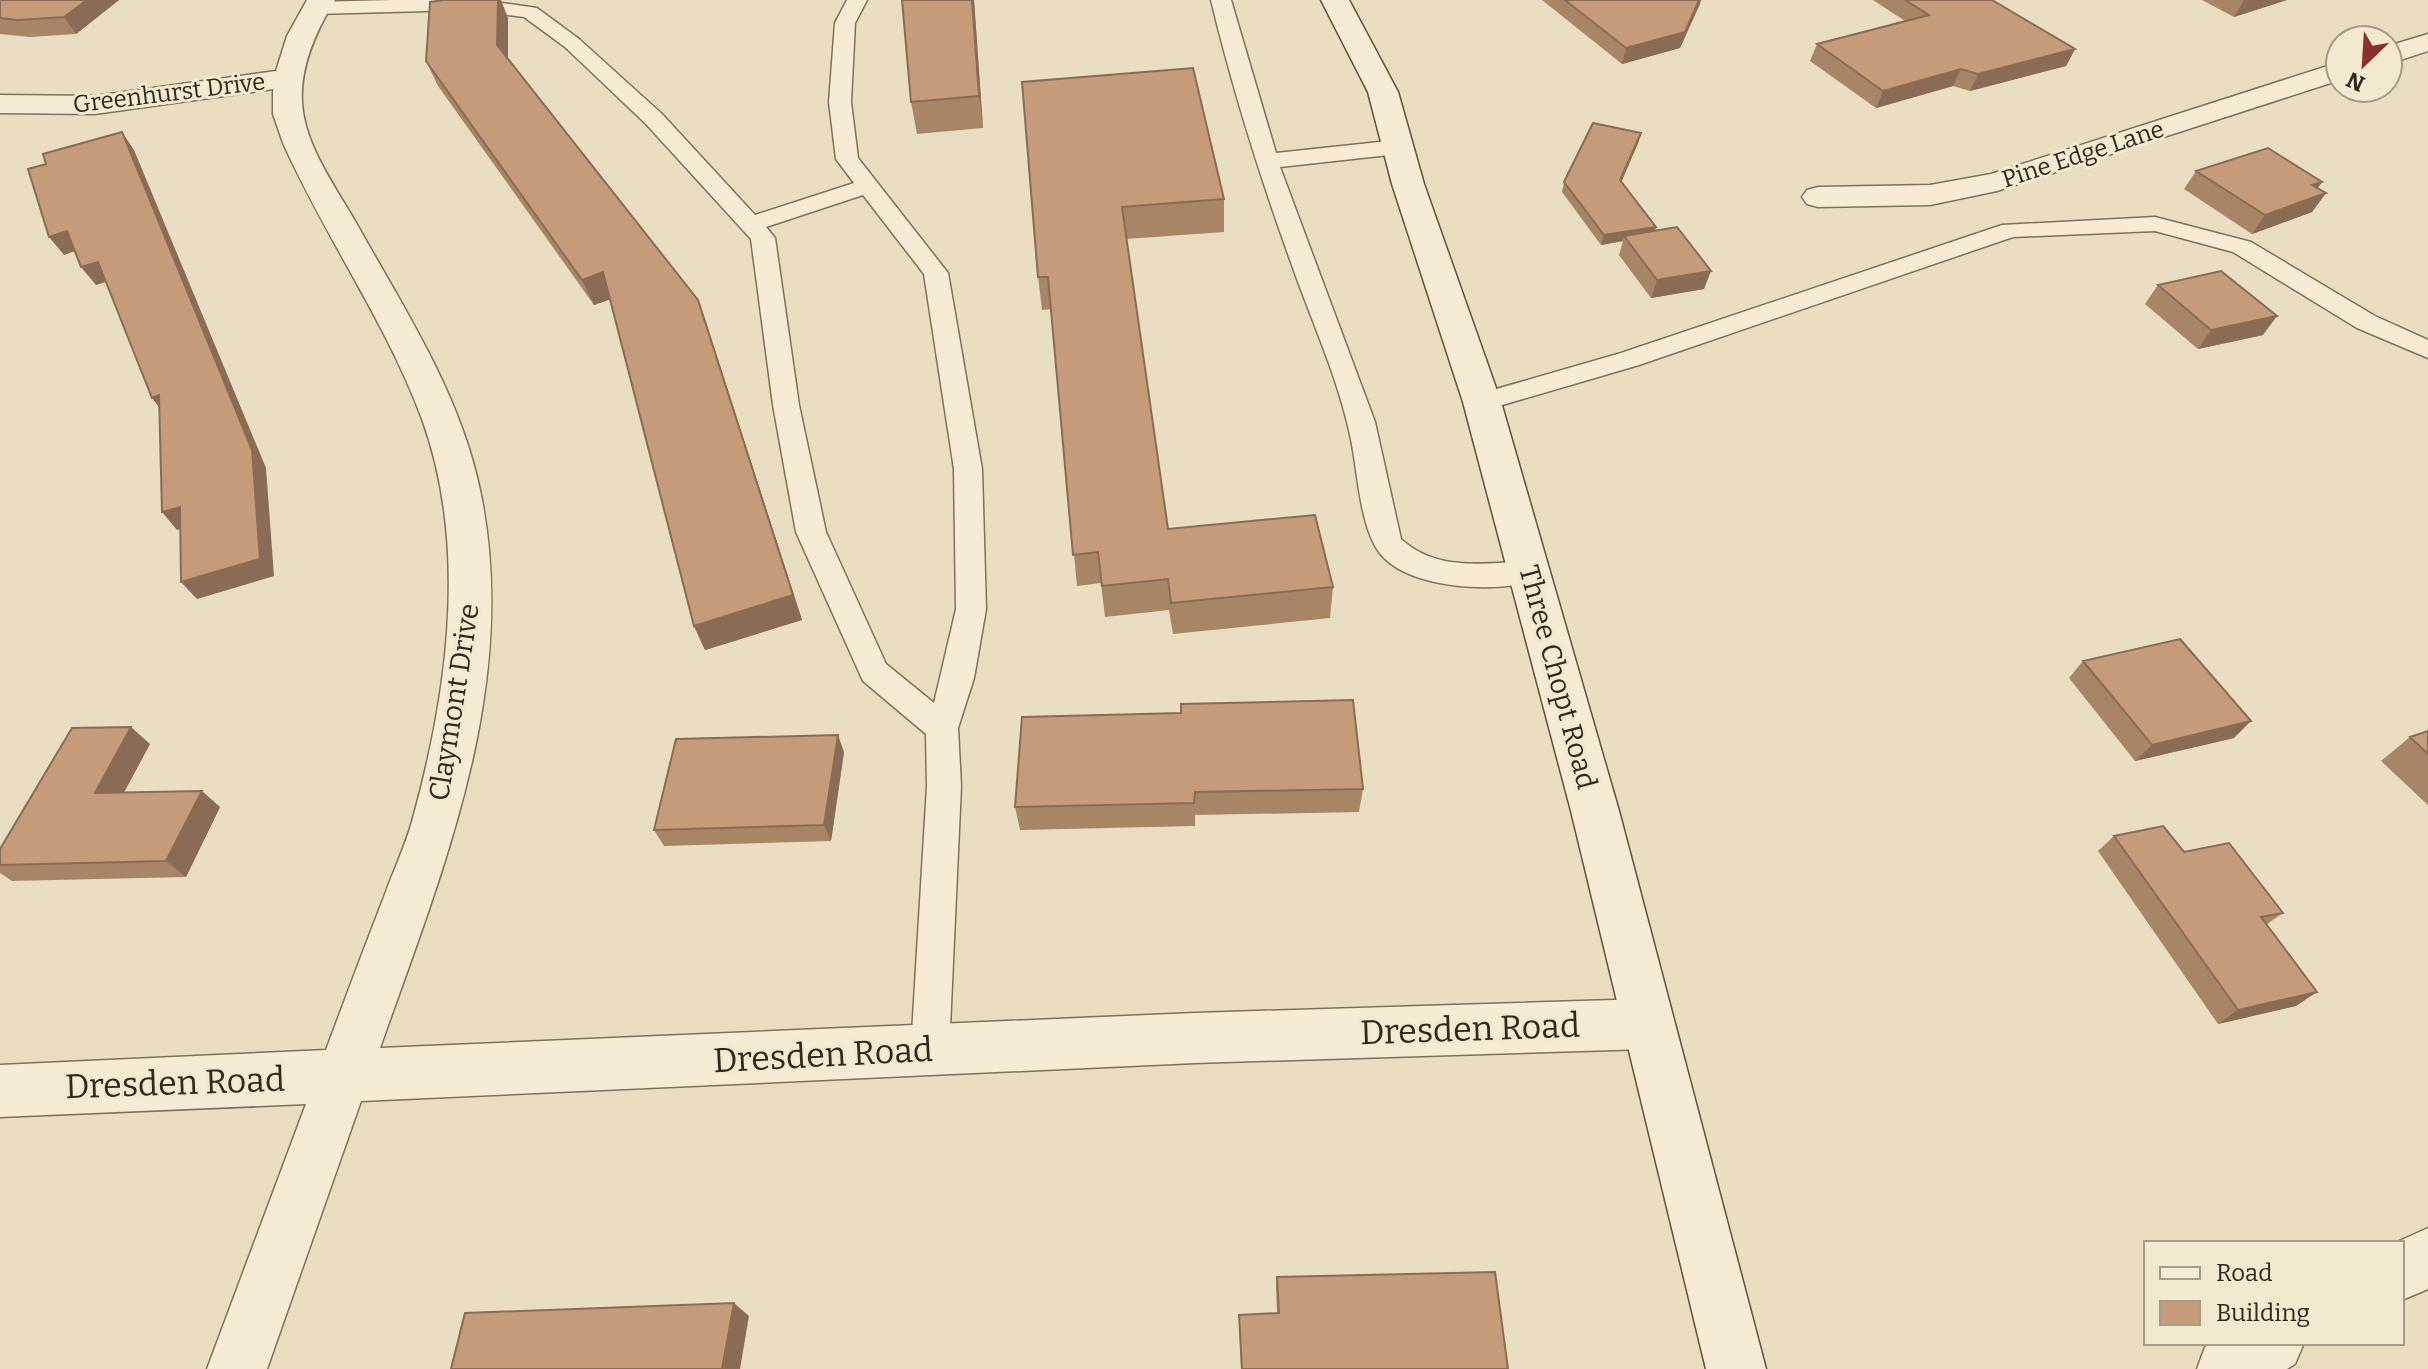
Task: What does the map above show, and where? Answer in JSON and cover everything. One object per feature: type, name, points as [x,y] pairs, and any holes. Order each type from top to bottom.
[{"type":"street","name":"Three Chopt Road","points":[[1335,0],[1383,92],[1398,147],[1482,402],[1595,811],[1646,1024],[1736,1369]]},
{"type":"street","name":"Claymont Drive","points":[[237,1369],[436,821],[448,772],[470,637],[472,578],[461,489],[436,410],[303,153],[287,104],[296,42],[318,4]]},
{"type":"street","points":[[2404,50],[2428,42]]},
{"type":"street","name":"Pine Edge Lane","points":[[1818,197],[1930,195],[1997,182],[2324,76]]},
{"type":"street","name":"Greenhurst Drive","points":[[0,104],[95,105],[163,99],[290,78]]},
{"type":"street","name":"Dresden Road","points":[[0,1091],[930,1050],[1646,1024]]},
{"type":"street","points":[[2404,1270],[2428,1257]]},
{"type":"street","points":[[2227,1369],[2270,1345]]},
{"type":"lane","points":[[857,0],[845,23],[840,102],[847,159],[936,273],[968,469],[971,609],[958,678],[942,728],[944,786],[930,1050]]},
{"type":"lane","points":[[1221,0],[1230,39],[1299,255],[1362,426],[1388,544],[1408,563],[1445,574],[1529,572]]},
{"type":"lane","points":[[318,4],[465,4],[530,12],[572,43],[654,119],[763,238],[786,405],[811,532],[874,672],[942,728]]},
{"type":"lane","points":[[1269,161],[1398,147]]},
{"type":"lane","points":[[750,225],[870,185]]},
{"type":"lane","points":[[1482,402],[1630,359],[2010,230],[2155,224],[2242,247],[2366,322],[2428,350]]},
{"type":"building","points":[[0,0],[87,0],[64,17],[18,20],[0,18]]},
{"type":"building","points":[[498,0],[497,45],[698,300],[793,595],[694,626],[603,272],[582,280],[426,61],[430,2]]},
{"type":"building","points":[[902,0],[972,0],[979,96],[911,102]]},
{"type":"building","points":[[1565,0],[1699,0],[1685,32],[1626,48]]},
{"type":"building","points":[[1905,0],[1992,0],[2075,49],[1978,74],[1961,69],[1883,91],[1817,44],[1929,15]]},
{"type":"building","points":[[1193,68],[1224,199],[1122,207],[1168,529],[1315,515],[1333,587],[1171,603],[1168,579],[1102,586],[1098,552],[1073,555],[1048,277],[1038,277],[1022,82]]},
{"type":"building","points":[[1593,123],[1641,133],[1620,180],[1656,227],[1604,235],[1564,182]]},
{"type":"building","points":[[122,132],[252,450],[260,559],[181,582],[180,507],[162,512],[159,395],[152,398],[98,262],[81,267],[67,231],[49,237],[28,169],[46,164],[43,154]]},
{"type":"building","points":[[2268,148],[2322,182],[2312,185],[2326,193],[2265,215],[2196,171]]},
{"type":"building","points":[[1677,227],[1711,271],[1657,280],[1624,236]]},
{"type":"building","points":[[2221,271],[2277,316],[2211,330],[2158,285]]},
{"type":"building","points":[[2180,639],[2251,721],[2152,745],[2083,661]]},
{"type":"building","points":[[1353,700],[1363,789],[1195,792],[1194,803],[1015,807],[1022,717],[1181,713],[1181,704]]},
{"type":"building","points":[[131,727],[95,793],[202,791],[166,861],[0,865],[0,849],[72,728]]},
{"type":"building","points":[[2428,731],[2428,754],[2410,737]]},
{"type":"building","points":[[838,735],[824,825],[654,830],[676,739]]},
{"type":"building","points":[[2163,826],[2184,852],[2229,843],[2283,913],[2261,917],[2317,992],[2238,1010],[2114,836]]},
{"type":"building","points":[[1495,1272],[1508,1369],[1242,1369],[1239,1315],[1279,1313],[1277,1277]]},
{"type":"building","points":[[734,1303],[722,1369],[451,1369],[465,1313]]}]
